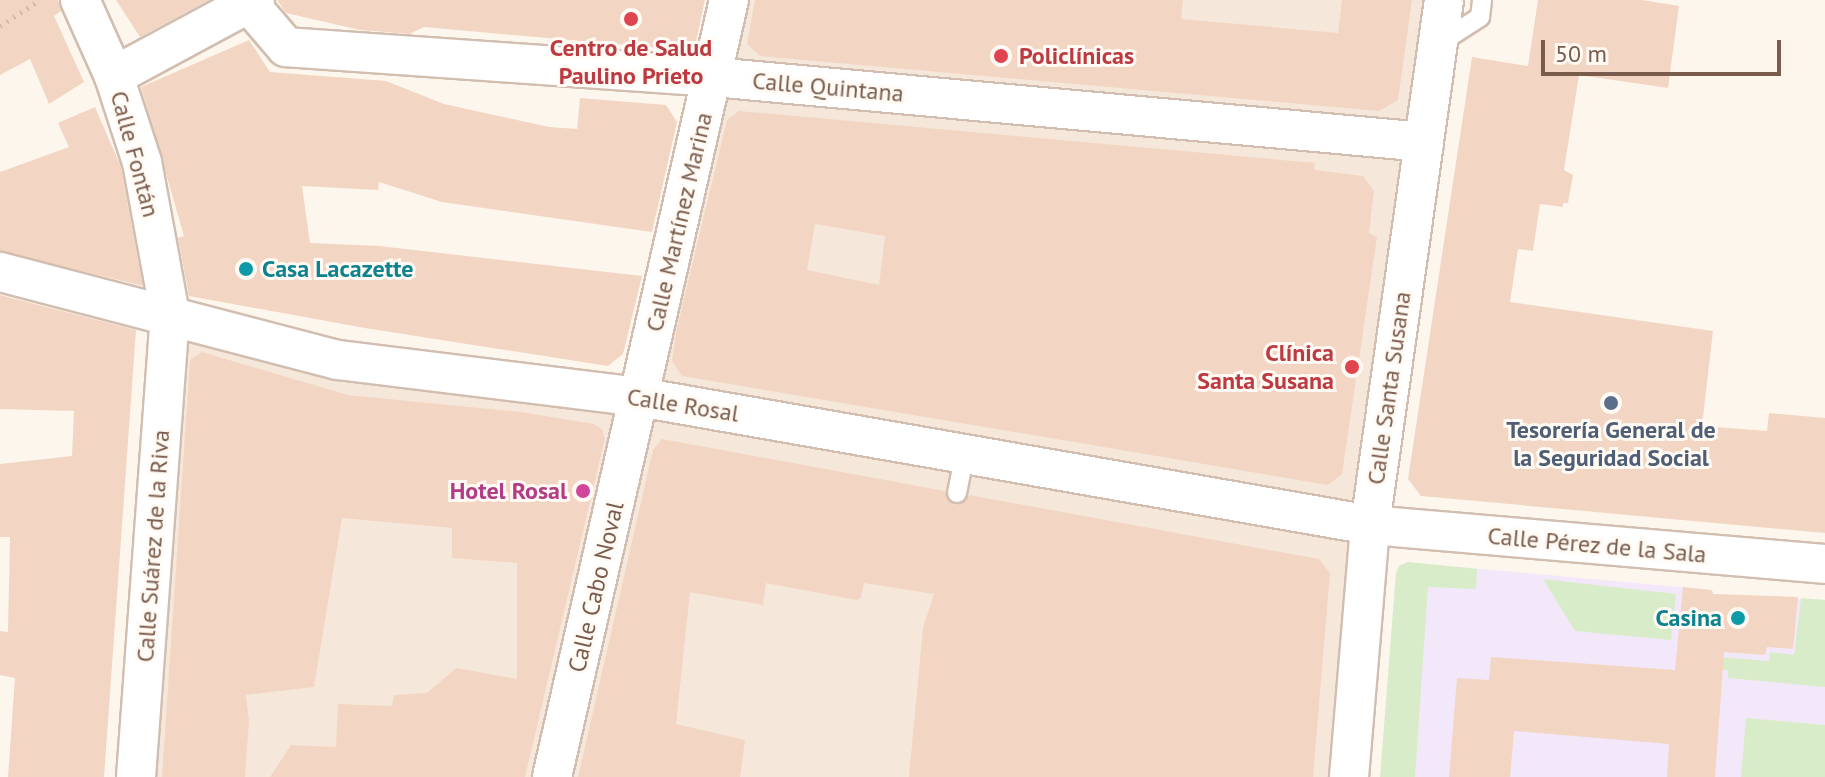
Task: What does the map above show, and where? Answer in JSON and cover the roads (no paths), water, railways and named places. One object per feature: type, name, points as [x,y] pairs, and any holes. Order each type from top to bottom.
[{"type":"street","name":"Calle Fontán","points":[[80,0],[114,76],[142,162],[170,314]]},
{"type":"street","name":"Calle Martínez Marina","points":[[639,397],[729,0]]},
{"type":"street","name":"Calle Santa Susana","points":[[1349,777],[1370,525],[1444,0]]},
{"type":"street","points":[[114,76],[253,2]]},
{"type":"street","name":"Calle Quintana","points":[[253,2],[286,47],[713,77],[1424,142]]},
{"type":"street","name":"Calle Rosal","points":[[0,272],[338,360],[639,397],[1370,525]]},
{"type":"street","name":"Calle Suárez de la Riva","points":[[136,777],[170,314]]},
{"type":"street","name":"Calle Cabo Noval","points":[[552,777],[639,397]]},
{"type":"street","name":"Calle Pérez de la Sala","points":[[1370,525],[1825,564]]},
{"type":"lane","points":[[1438,45],[1480,17],[1482,0]]},
{"type":"lane","points":[[957,493],[965,453]]},
{"type":"place","name":"Centro de Salud Paulino Prieto","points":[[631,19]]},
{"type":"place","name":"Policlínicas","points":[[1001,56]]},
{"type":"place","name":"Casa Lacazette","points":[[246,269]]},
{"type":"place","name":"Clínica Santa Susana","points":[[1352,367]]},
{"type":"place","name":"Tesorería General de la Seguridad Social","points":[[1611,403]]},
{"type":"place","name":"Hotel Rosal","points":[[583,491]]},
{"type":"place","name":"Casina","points":[[1738,618]]}]
